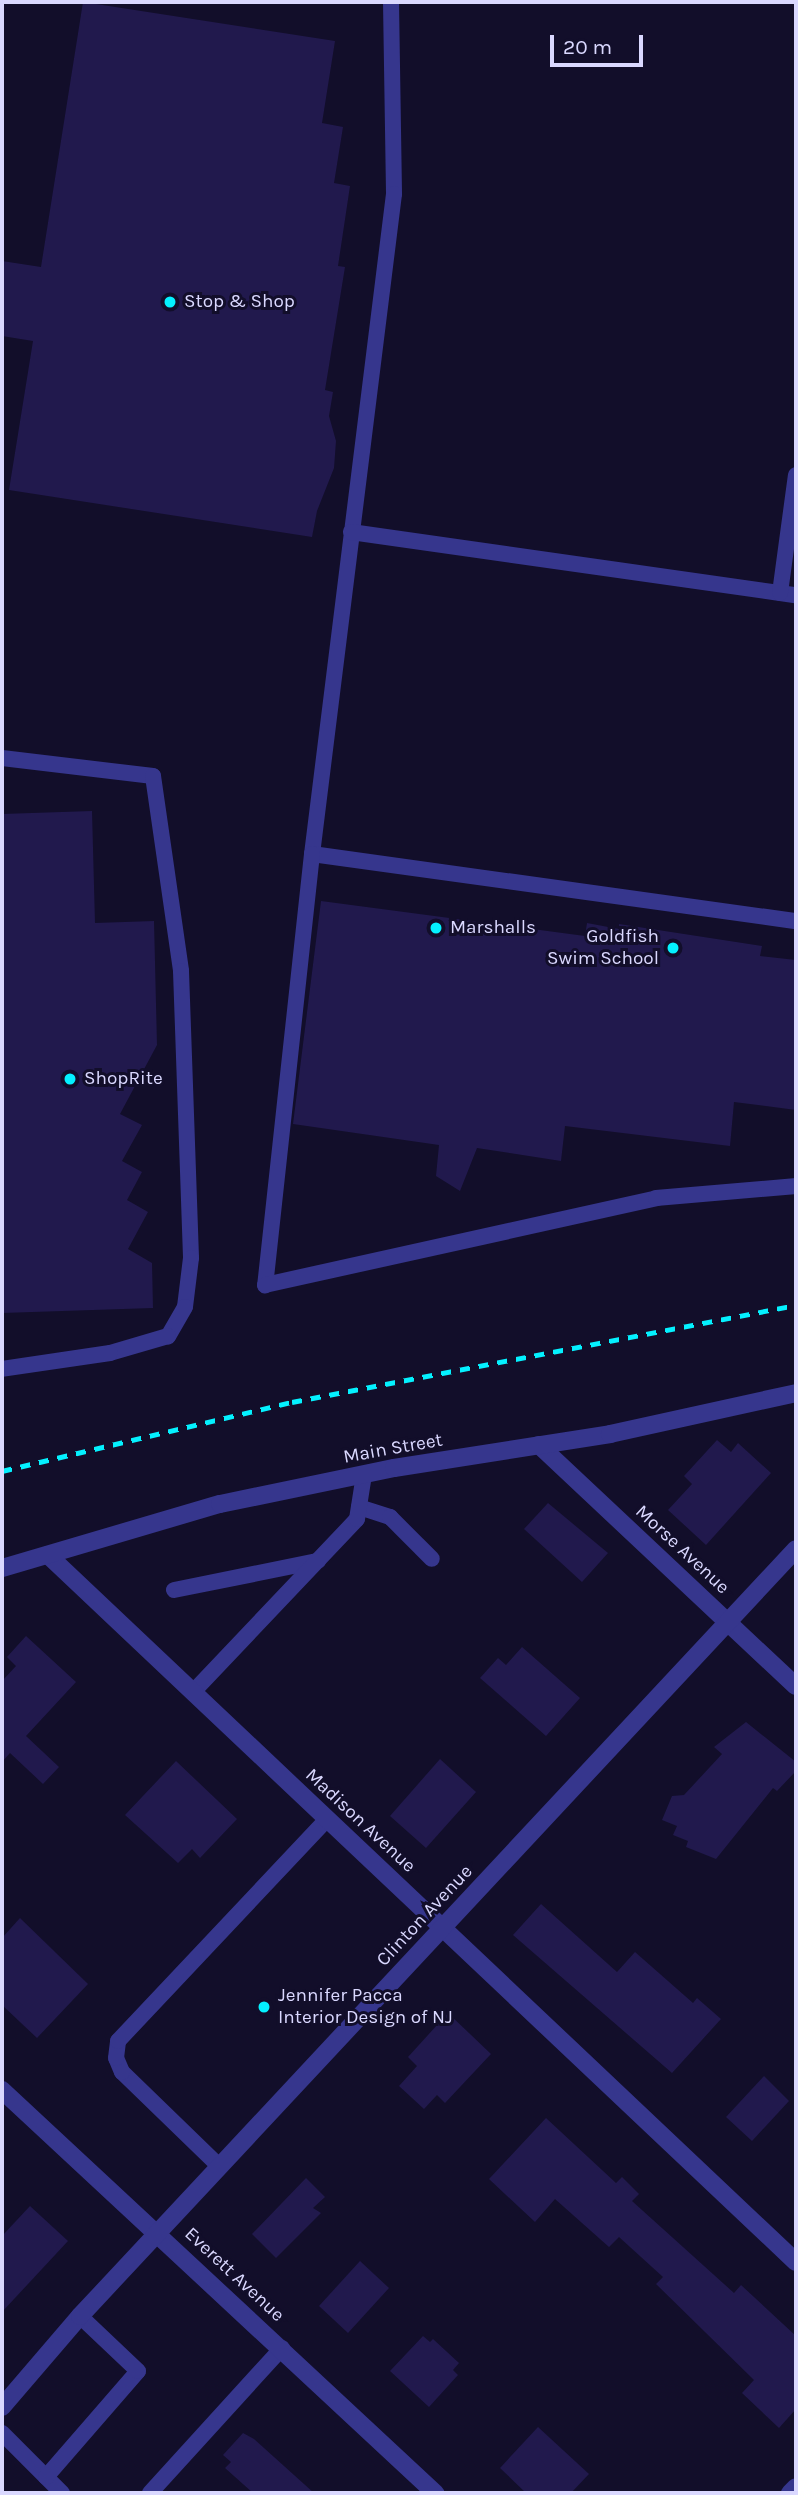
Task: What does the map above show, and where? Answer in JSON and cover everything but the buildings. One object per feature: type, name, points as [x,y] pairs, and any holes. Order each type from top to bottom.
[{"type":"street","name":"Main Street","points":[[2,1568],[220,1504],[364,1475],[539,1445],[796,1393]]},
{"type":"street","name":"Morse Avenue","points":[[539,1445],[796,1686]]},
{"type":"street","name":"Clinton Avenue","points":[[2,2407],[80,2316],[796,1549]]},
{"type":"street","name":"Madison Avenue","points":[[48,1555],[796,2262]]},
{"type":"street","name":"Everett Avenue","points":[[2,2090],[435,2493]]},
{"type":"street","points":[[790,2493],[796,2487]]},
{"type":"lane","points":[[391,2],[394,194],[312,855],[265,1285],[656,1198],[796,1186]]},
{"type":"lane","points":[[351,532],[788,594],[796,475]]},
{"type":"lane","points":[[2,758],[153,776],[181,971],[191,1258],[185,1307],[168,1336],[110,1353],[2,1369]]},
{"type":"lane","points":[[312,855],[796,921]]},
{"type":"lane","points":[[193,1692],[356,1519],[364,1475]]},
{"type":"lane","points":[[359,1507],[390,1517],[432,1559]]},
{"type":"lane","points":[[174,1590],[318,1561]]},
{"type":"lane","points":[[219,2166],[122,2072],[116,2058],[118,2041],[327,1819]]},
{"type":"lane","points":[[46,2477],[132,2383],[138,2371],[80,2316]]},
{"type":"lane","points":[[150,2493],[282,2348]]},
{"type":"lane","points":[[2,2434],[62,2493]]},
{"type":"railway","points":[[2,1471],[292,1402],[796,1305]]},
{"type":"place","name":"Stop & Shop","points":[[170,302]]},
{"type":"place","name":"Marshalls","points":[[436,928]]},
{"type":"place","name":"Goldfish Swim School","points":[[673,948]]},
{"type":"place","name":"ShopRite","points":[[70,1079]]},
{"type":"place","name":"Jennifer Pacca Interior Design of NJ","points":[[264,2007]]}]
